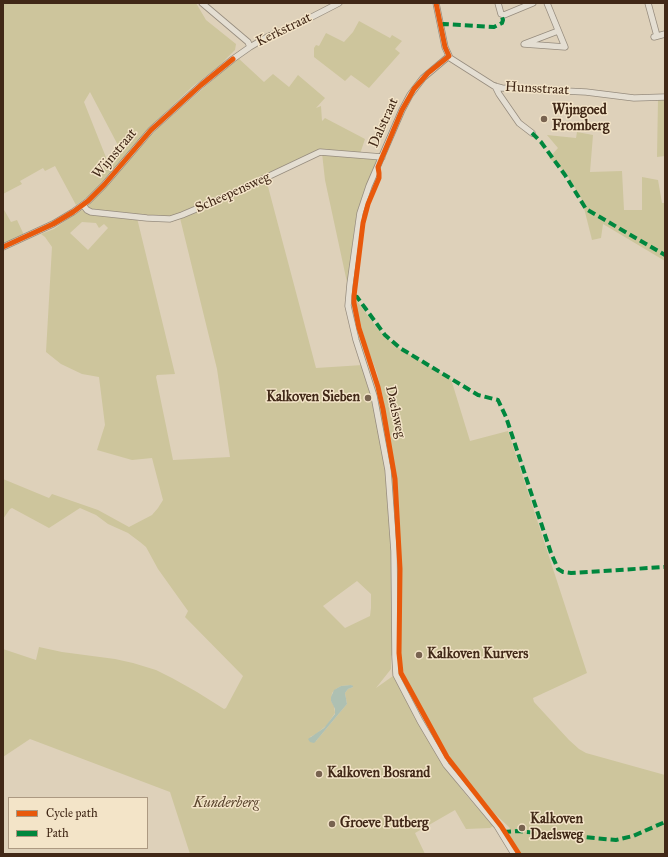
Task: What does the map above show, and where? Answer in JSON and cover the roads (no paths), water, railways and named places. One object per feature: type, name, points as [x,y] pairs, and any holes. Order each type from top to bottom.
[{"type":"street","points":[[202,3],[248,42],[250,47]]},
{"type":"street","name":"Kerkstraat","points":[[250,47],[267,37],[302,22],[339,3]]},
{"type":"street","points":[[436,3],[445,47],[449,56]]},
{"type":"street","points":[[498,3],[501,14],[504,15],[533,3]]},
{"type":"street","points":[[547,3],[565,47],[524,44],[558,31]]},
{"type":"street","points":[[648,3],[655,36],[665,34]]},
{"type":"street","name":"Wijnstraat","points":[[3,248],[49,227],[83,205],[104,185],[142,138],[215,73],[250,47]]},
{"type":"street","name":"Hunsstraat","points":[[449,56],[452,61],[495,86],[502,88],[582,92],[634,98],[665,97]]},
{"type":"street","name":"Dalstraat","points":[[372,179],[402,110],[414,89],[428,73],[449,56]]},
{"type":"street","points":[[495,86],[519,123],[532,133]]},
{"type":"street","name":"Scheepensweg","points":[[83,205],[89,211],[157,219],[170,219],[227,196],[320,152],[382,157]]},
{"type":"street","name":"Daelsweg","points":[[372,179],[360,213],[348,306],[356,340],[374,396],[388,470],[394,552],[396,675],[420,721],[446,765],[497,826],[514,854]]},
{"type":"place","name":"Wijngoed Fromberg","points":[[544,119]]},
{"type":"place","name":"Kalkoven Sieben","points":[[368,398]]},
{"type":"place","name":"Kalkoven Kurvers","points":[[419,655]]},
{"type":"place","name":"Kalkoven Bosrand","points":[[319,774]]},
{"type":"place","name":"Groeve Putberg","points":[[332,824]]},
{"type":"place","name":"Kalkoven Daelsweg","points":[[522,828]]},
{"type":"park label","name":"Kunderberg","points":[[226,804]]}]
